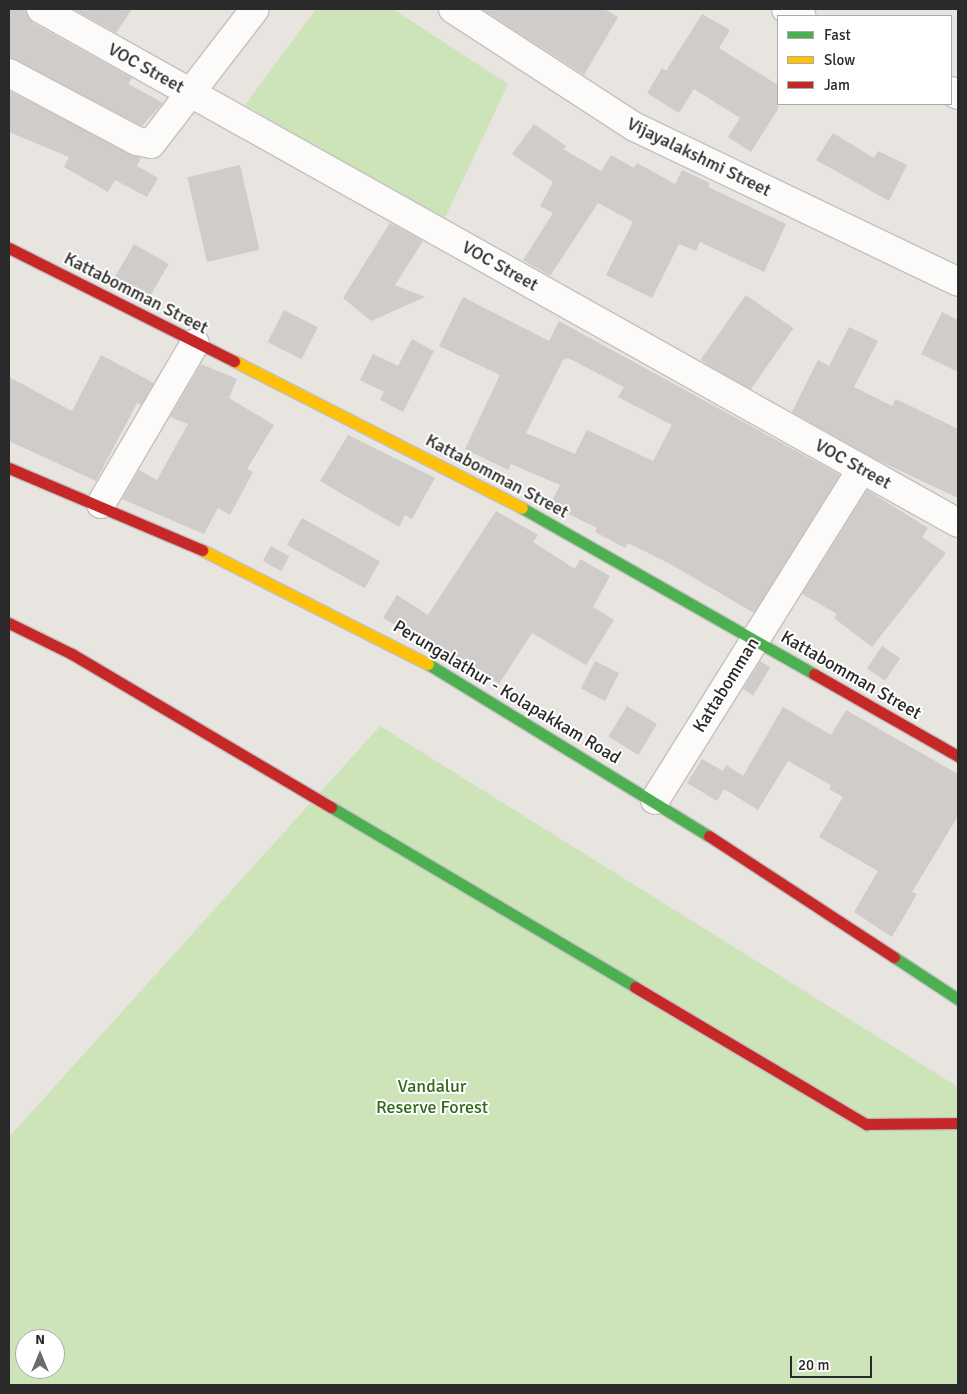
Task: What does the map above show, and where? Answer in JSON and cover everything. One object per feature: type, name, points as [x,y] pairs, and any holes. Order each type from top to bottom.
[{"type":"street","name":"VOC Street","points":[[41,9],[958,523]]},
{"type":"street","points":[[9,73],[144,144],[157,141],[190,93],[255,9]]},
{"type":"street","name":"Vijayalakshmi Street","points":[[453,9],[635,127],[958,282]]},
{"type":"street","points":[[786,9],[799,15]]},
{"type":"street","name":"Kattabomman Street","points":[[9,248],[475,482],[958,756]]},
{"type":"street","points":[[101,504],[195,343]]},
{"type":"street","name":"Perungalathur - Kolapakkam Road","points":[[9,468],[101,504],[234,564],[404,649],[654,800],[958,999]]},
{"type":"street","name":"Kattabomman","points":[[654,800],[862,470]]},
{"type":"street","points":[[9,623],[72,654],[866,1124],[958,1124]]},
{"type":"green space","points":[[316,9],[393,9],[508,84],[444,220],[245,105]]},
{"type":"green space","name":"Vandalur Reserve Forest","points":[[380,726],[958,1087],[958,1385],[9,1385],[9,1137]]},
{"type":"building","points":[[9,9],[25,9],[33,23],[132,78],[128,84],[163,103],[142,126],[9,57]]},
{"type":"building","points":[[73,9],[132,9],[116,33]]},
{"type":"building","points":[[481,9],[604,9],[618,17],[584,75]]},
{"type":"building","points":[[702,14],[730,30],[719,48],[777,84],[778,109],[751,152],[728,137],[740,118],[694,89],[679,113],[647,93],[662,68],[666,71]]},
{"type":"building","points":[[9,91],[141,158],[137,166],[158,178],[147,197],[115,180],[108,192],[64,167],[69,157],[9,132]]},
{"type":"building","points":[[534,124],[566,146],[563,149],[601,171],[611,155],[634,168],[637,163],[675,184],[682,170],[710,183],[708,187],[786,224],[764,272],[700,242],[696,251],[679,244],[652,298],[606,275],[633,222],[598,203],[550,276],[523,260],[553,213],[540,206],[553,182],[512,154]]},
{"type":"building","points":[[833,133],[874,158],[878,151],[907,165],[889,201],[816,160]]},
{"type":"building","points":[[240,165],[260,250],[207,262],[187,177]]},
{"type":"building","points":[[390,223],[423,241],[395,285],[425,297],[371,321],[343,298]]},
{"type":"building","points":[[134,244],[169,264],[147,302],[112,282]]},
{"type":"building","points":[[746,295],[794,328],[748,393],[701,360]]},
{"type":"building","points":[[463,297],[549,341],[559,321],[840,475],[754,613],[672,565],[628,543],[625,548],[595,532],[597,528],[550,505],[560,485],[511,464],[508,470],[465,449],[500,375],[439,346]],"holes":[[[568,358],[624,387],[618,397],[672,425],[653,461],[587,430],[575,454],[526,433],[563,360]]]},
{"type":"building","points":[[284,310],[318,327],[302,359],[268,342]]},
{"type":"building","points":[[942,312],[958,320],[958,372],[921,354]]},
{"type":"building","points":[[849,327],[878,341],[854,387],[892,406],[896,399],[958,429],[958,498],[871,457],[792,412],[818,360],[829,366]]},
{"type":"building","points":[[412,339],[434,351],[403,412],[380,400],[384,392],[360,380],[373,354],[398,366]]},
{"type":"building","points":[[101,355],[154,383],[141,405],[137,403],[96,481],[9,441],[9,377],[72,411]]},
{"type":"building","points":[[201,364],[237,379],[229,398],[274,425],[247,469],[253,472],[230,515],[218,508],[204,534],[122,499],[139,470],[157,480],[188,424],[170,417]]},
{"type":"building","points":[[348,435],[435,478],[412,519],[405,515],[399,527],[320,481]]},
{"type":"building","points":[[867,490],[928,528],[922,537],[946,553],[872,647],[834,618],[837,614],[802,594]]},
{"type":"building","points":[[496,511],[538,535],[533,542],[575,569],[580,559],[610,576],[593,607],[614,620],[586,665],[532,633],[499,684],[383,618],[397,595],[428,615]]},
{"type":"building","points":[[302,518],[380,561],[365,588],[287,545]]},
{"type":"building","points":[[271,546],[289,556],[281,571],[263,561]]},
{"type":"building","points":[[882,646],[900,658],[885,681],[867,668]]},
{"type":"building","points":[[595,661],[619,673],[605,701],[581,689]]},
{"type":"building","points":[[760,661],[770,667],[753,695],[743,689]]},
{"type":"building","points":[[627,706],[657,724],[638,755],[608,737]]},
{"type":"building","points":[[783,707],[831,735],[846,710],[958,774],[958,816],[912,892],[917,894],[892,937],[854,912],[878,871],[819,837],[843,797],[829,789],[831,785],[788,761],[758,810],[724,789],[717,801],[687,783],[702,759],[723,771],[726,765],[743,776]]},
{"type":"traffic: fast","points":[[522,508],[814,674]]},
{"type":"traffic: fast","points":[[428,664],[709,836]]},
{"type":"traffic: fast","points":[[331,807],[635,987]]},
{"type":"traffic: fast","points":[[894,957],[958,999]]},
{"type":"traffic: slow","points":[[234,361],[522,508]]},
{"type":"traffic: slow","points":[[202,550],[428,664]]},
{"type":"traffic: jam","points":[[9,248],[234,361]]},
{"type":"traffic: jam","points":[[9,468],[202,550]]},
{"type":"traffic: jam","points":[[9,623],[72,654],[331,807]]},
{"type":"traffic: jam","points":[[814,674],[958,756]]},
{"type":"traffic: jam","points":[[709,836],[894,957]]},
{"type":"traffic: jam","points":[[635,987],[866,1124],[958,1123]]}]
